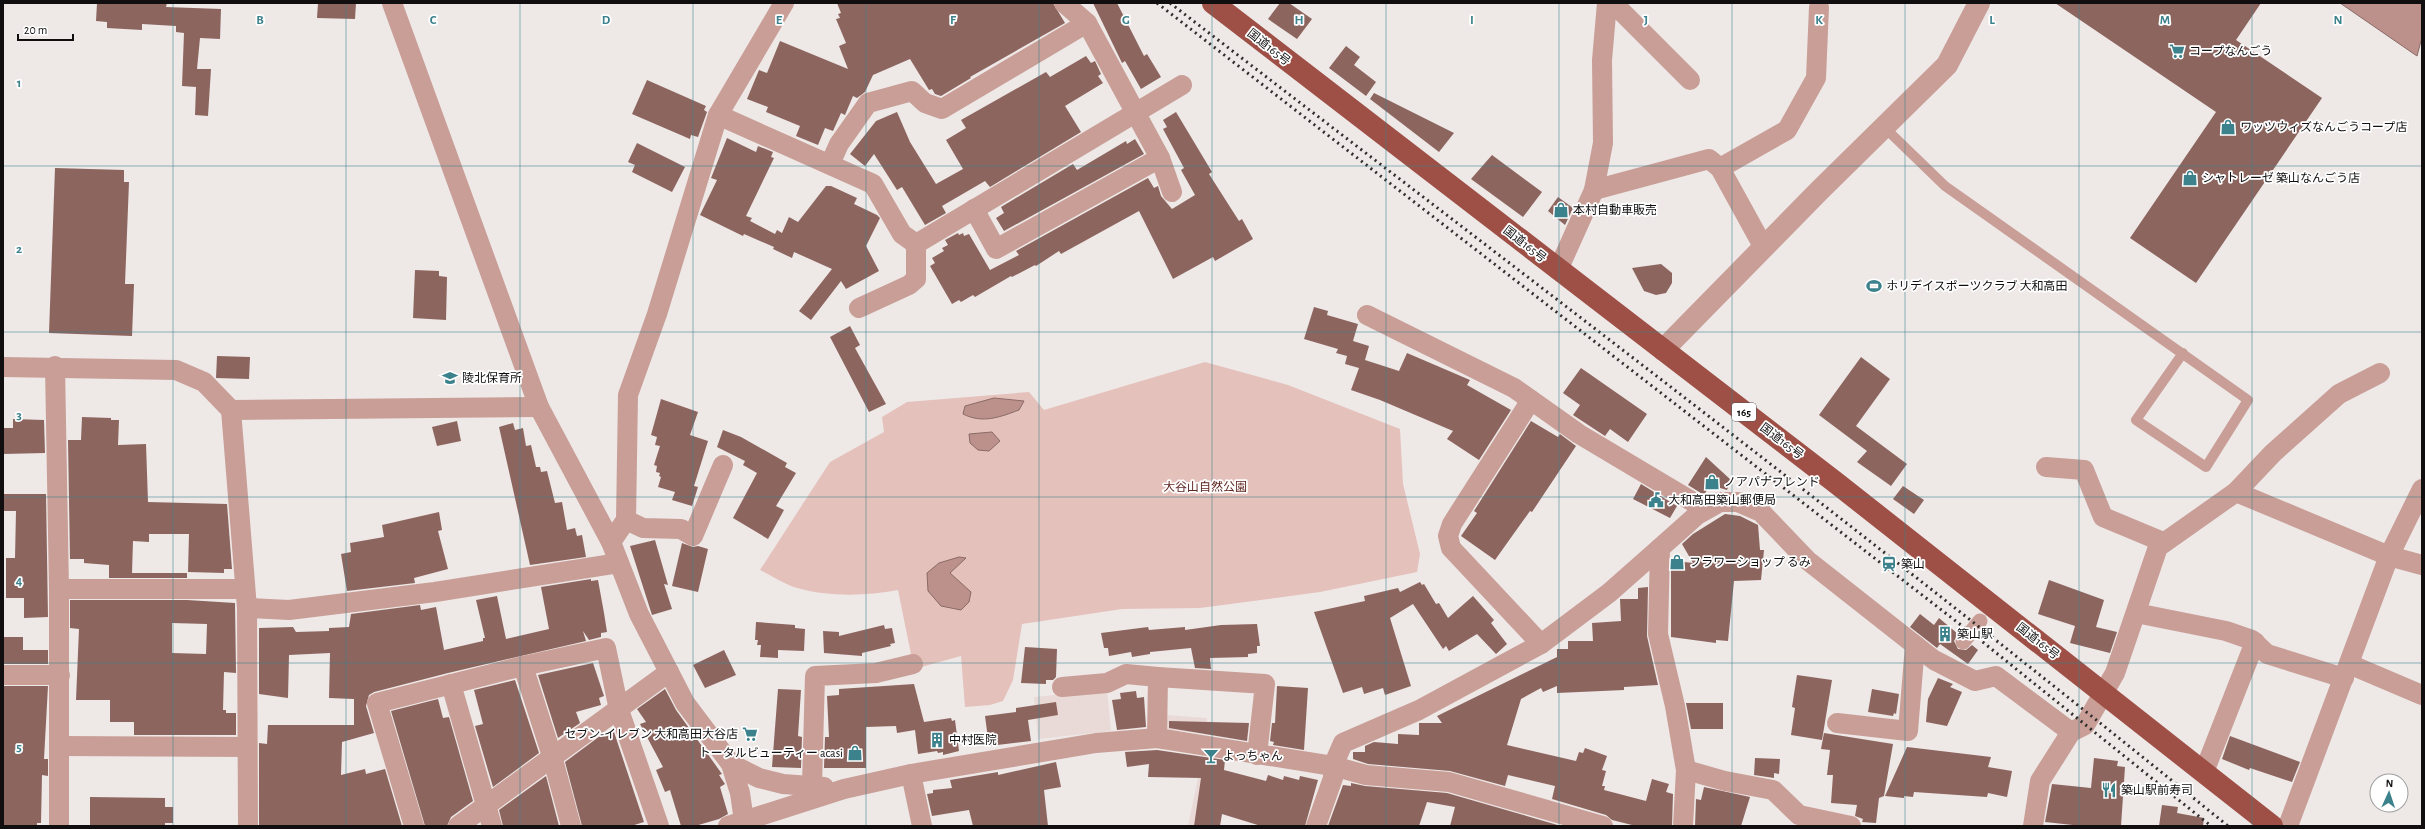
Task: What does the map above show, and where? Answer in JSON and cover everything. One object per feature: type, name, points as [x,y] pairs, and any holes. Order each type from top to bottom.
[{"type":"highway","name":"国道165号","points":[[1213,3],[1835,482],[2272,826]]},
{"type":"street","points":[[392,3],[539,407],[612,542],[639,614],[669,672],[695,719],[730,764],[740,793],[736,824],[844,789],[911,774],[1096,743],[1157,738],[1333,766],[1366,774],[1449,782],[1591,824]]},
{"type":"street","points":[[612,542],[626,520],[628,395],[657,314],[718,115],[784,3]]},
{"type":"street","points":[[1064,3],[1087,23],[1160,158],[1172,192]]},
{"type":"street","points":[[1558,270],[1594,190],[1603,143],[1602,60],[1607,3]]},
{"type":"street","points":[[1613,3],[1690,80]]},
{"type":"street","points":[[1663,350],[1947,65],[1979,3]]},
{"type":"street","points":[[1720,168],[1787,130],[1816,78],[1820,7]]},
{"type":"street","points":[[830,164],[839,144],[868,103],[912,91],[925,104],[942,109],[1087,23]]},
{"type":"street","points":[[916,244],[1137,114],[1182,85]]},
{"type":"street","points":[[718,115],[873,184],[902,234],[916,244]]},
{"type":"street","points":[[974,209],[996,249],[1160,158]]},
{"type":"street","points":[[1594,190],[1709,159],[1720,168],[1764,248]]},
{"type":"street","points":[[859,308],[909,285],[916,279],[916,244]]},
{"type":"street","points":[[1367,315],[1514,388],[1579,434],[1705,509]]},
{"type":"street","points":[[3,367],[55,366],[176,370],[204,382],[231,410],[247,608],[248,826]]},
{"type":"street","points":[[55,366],[60,675],[59,826]]},
{"type":"street","points":[[2033,826],[2040,781],[2071,732],[2085,725],[2115,673],[2158,547],[2163,542],[2236,492],[2273,453],[2339,394],[2380,373]]},
{"type":"street","points":[[1531,400],[1452,524],[1448,536],[1451,548],[1541,644]]},
{"type":"street","points":[[231,410],[539,407]]},
{"type":"street","points":[[626,520],[643,528],[681,529],[693,536],[723,465]]},
{"type":"street","points":[[2046,467],[2084,470],[2103,517],[2163,542]]},
{"type":"street","points":[[2288,826],[2389,556],[2422,489]]},
{"type":"street","points":[[2236,492],[2389,556],[2422,565]]},
{"type":"street","points":[[1316,826],[1333,778],[1333,766],[1343,743],[1419,710],[1541,644],[1609,593],[1705,509],[1720,502],[1738,502],[1761,512],[1807,560],[1934,660],[1975,681],[1996,676],[2071,732]]},
{"type":"street","points":[[1660,548],[1658,634],[1675,706],[1686,770],[1683,826]]},
{"type":"street","points":[[247,608],[296,610],[435,592],[619,563]]},
{"type":"street","points":[[59,589],[245,589]]},
{"type":"street","points":[[2136,613],[2226,631],[2255,642],[2267,654],[2346,671],[2422,695]]},
{"type":"street","points":[[1963,642],[1980,621]]},
{"type":"street","points":[[2204,772],[2255,642]]},
{"type":"street","points":[[1838,723],[1908,731],[1915,645]]},
{"type":"street","points":[[414,826],[377,703],[523,666],[606,648],[619,710],[659,826]]},
{"type":"street","points":[[812,785],[815,676],[876,673],[913,664]]},
{"type":"street","points":[[523,666],[552,756],[571,826]]},
{"type":"street","points":[[458,826],[486,804],[619,710],[669,672]]},
{"type":"street","points":[[1062,687],[1108,683],[1126,674],[1265,684],[1257,755]]},
{"type":"street","points":[[3,675],[60,675]]},
{"type":"street","points":[[1157,738],[1158,677]]},
{"type":"street","points":[[451,684],[492,826]]},
{"type":"street","points":[[60,746],[247,747]]},
{"type":"street","points":[[730,764],[759,778],[783,784],[812,785],[844,789]]},
{"type":"street","points":[[1686,770],[1725,781],[1773,790],[1799,816],[1851,826]]},
{"type":"street","points":[[911,774],[922,826]]},
{"type":"lane","points":[[1884,127],[1945,186],[2183,353],[2248,400],[2206,467],[2136,420],[2183,353]]},
{"type":"shaded area","points":[[2340,3],[2422,3],[2422,37],[2417,56]]},
{"type":"shaded area","points":[[994,398],[1024,401],[1019,410],[998,417],[978,419],[963,414],[965,406]]},
{"type":"shaded area","points":[[992,432],[1000,441],[989,451],[978,450],[970,443],[969,434]]},
{"type":"shaded area","points":[[959,557],[966,558],[950,573],[971,592],[969,602],[961,610],[941,606],[928,591],[927,573],[939,563]]},
{"type":"shaded area","points":[[1107,690],[1111,731],[1038,739],[1034,697]]},
{"type":"shaded area","points":[[1165,715],[1207,718],[1206,733],[1164,730]]},
{"type":"shaded area","points":[[1201,764],[1206,826],[1188,826]]},
{"type":"green space","name":"大谷山自然公園","points":[[1205,362],[1288,385],[1400,429],[1403,484],[1420,554],[1417,572],[1320,592],[1200,608],[1122,609],[1022,624],[1013,680],[1003,701],[990,705],[965,707],[961,656],[914,669],[898,590],[847,595],[822,593],[797,588],[760,570],[830,462],[884,432],[882,417],[907,402],[1029,392],[1044,410]]},
{"type":"building","points":[[97,3],[167,3],[166,7],[221,9],[220,39],[200,38],[197,69],[211,69],[208,116],[195,115],[196,87],[182,86],[184,33],[176,32],[176,26],[142,24],[142,30],[107,28],[107,22],[96,21]]},
{"type":"building","points":[[318,3],[356,3],[355,19],[317,18]]},
{"type":"building","points":[[837,3],[1053,3],[1065,23],[970,77],[971,78],[941,96],[935,94],[932,89],[929,90],[910,59],[873,75],[865,92],[857,98],[853,96],[845,115],[841,113],[833,131],[825,128],[818,145],[796,136],[800,126],[766,112],[768,107],[747,99],[759,70],[767,73],[780,41],[848,69],[839,46],[846,43],[836,19],[840,18],[838,14],[841,13]]},
{"type":"building","points":[[1093,3],[1117,3],[1144,56],[1147,54],[1161,77],[1141,89],[1125,61],[1122,63]]},
{"type":"building","points":[[1280,3],[1289,3],[1312,19],[1297,39],[1268,19]]},
{"type":"building","points":[[2055,3],[2261,3],[2236,40],[2322,98],[2196,283],[2130,238],[2216,112]]},
{"type":"building","points":[[1346,46],[1360,57],[1354,65],[1376,82],[1366,96],[1329,68]]},
{"type":"building","points":[[1086,56],[1091,63],[1095,61],[1101,74],[1098,76],[1103,83],[1065,106],[1081,132],[990,187],[985,181],[942,206],[946,213],[925,225],[902,187],[897,190],[874,154],[865,166],[850,154],[876,121],[897,112],[910,142],[936,184],[963,169],[946,140],[966,128],[961,120],[1046,72],[1050,77]]},
{"type":"building","points":[[647,80],[706,106],[704,110],[707,112],[698,137],[691,135],[690,139],[632,114]]},
{"type":"building","points":[[1374,93],[1454,133],[1439,152],[1370,99]]},
{"type":"building","points":[[1176,112],[1212,172],[1209,174],[1239,221],[1242,219],[1253,239],[1215,261],[1213,257],[1173,279],[1139,211],[1061,254],[1059,251],[1036,266],[1035,265],[1012,277],[1011,276],[975,297],[973,295],[961,302],[959,300],[952,304],[930,266],[935,263],[932,258],[944,251],[942,248],[948,245],[945,240],[958,233],[959,235],[963,233],[964,236],[969,234],[990,270],[1019,255],[1016,251],[1148,178],[1154,188],[1158,186],[1161,196],[1172,209],[1195,195],[1181,170],[1184,168],[1163,129],[1167,127],[1163,120]]},
{"type":"building","points":[[727,138],[756,152],[758,146],[773,152],[771,157],[774,158],[746,216],[752,218],[750,221],[775,234],[777,230],[782,233],[789,217],[798,222],[826,186],[831,186],[857,198],[854,204],[877,215],[880,218],[866,246],[879,271],[846,289],[841,281],[811,320],[799,311],[832,269],[794,252],[792,258],[773,249],[774,247],[744,234],[743,236],[700,215],[717,180],[711,178]]},
{"type":"building","points":[[1135,139],[1144,154],[1004,231],[996,218],[1004,213],[1001,207],[1073,164],[1077,170],[1126,141],[1127,144]]},
{"type":"building","points":[[637,143],[685,167],[672,192],[632,172],[635,165],[628,162]]},
{"type":"building","points":[[1492,155],[1542,192],[1523,217],[1471,179]]},
{"type":"building","points":[[55,168],[124,170],[124,182],[129,182],[125,284],[134,284],[132,336],[49,333]]},
{"type":"building","name":"本村自動車販売","points":[[1558,197],[1573,208],[1565,225],[1548,211]]},
{"type":"building","points":[[1661,264],[1672,273],[1672,283],[1666,293],[1656,295],[1644,291],[1632,268]]},
{"type":"building","points":[[415,270],[439,271],[439,276],[447,277],[446,320],[413,318]]},
{"type":"building","points":[[1314,307],[1328,311],[1327,315],[1358,324],[1353,341],[1369,346],[1365,360],[1399,371],[1407,353],[1470,380],[1467,385],[1511,410],[1479,460],[1447,439],[1453,431],[1380,400],[1351,390],[1359,368],[1345,364],[1347,356],[1336,353],[1338,349],[1304,339]]},
{"type":"building","points":[[850,326],[860,345],[855,348],[886,404],[869,412],[830,337]]},
{"type":"building","points":[[217,356],[250,357],[249,379],[216,378]]},
{"type":"building","points":[[1861,357],[1890,379],[1856,426],[1907,464],[1891,486],[1857,462],[1867,451],[1819,415]]},
{"type":"building","points":[[1581,368],[1647,414],[1628,442],[1610,429],[1605,436],[1573,415],[1580,405],[1563,393]]},
{"type":"building","points":[[661,399],[698,412],[690,435],[708,441],[694,486],[698,487],[692,506],[672,500],[675,492],[658,487],[661,477],[659,476],[660,473],[656,472],[657,466],[654,465],[660,446],[655,445],[657,437],[651,435]]},
{"type":"building","points":[[82,417],[111,418],[111,420],[119,420],[118,445],[146,444],[148,502],[227,504],[232,569],[224,569],[224,573],[188,572],[189,534],[149,534],[149,542],[133,541],[132,573],[187,573],[187,578],[109,578],[109,565],[84,563],[84,559],[70,559],[68,440],[81,440]]},
{"type":"building","points":[[13,419],[44,420],[45,453],[3,454],[3,428],[13,428]]},
{"type":"building","points":[[457,421],[461,441],[437,446],[432,427]]},
{"type":"building","points":[[1531,421],[1558,437],[1560,434],[1576,446],[1532,512],[1530,511],[1495,560],[1461,536],[1477,513],[1474,511]]},
{"type":"building","points":[[513,423],[515,430],[523,428],[526,446],[531,445],[536,467],[540,467],[541,472],[547,471],[555,503],[562,502],[567,530],[575,528],[577,536],[582,535],[586,557],[530,565],[499,427]]},
{"type":"building","points":[[723,430],[741,437],[787,463],[785,467],[796,473],[776,506],[784,510],[768,539],[733,518],[757,473],[743,465],[745,461],[717,447]]},
{"type":"building","points":[[1706,457],[1731,480],[1727,490],[1710,485],[1704,495],[1688,485]]},
{"type":"building","points":[[1641,484],[1677,506],[1670,518],[1633,499]]},
{"type":"building","points":[[1903,486],[1924,500],[1914,514],[1893,499]]},
{"type":"building","points":[[3,494],[46,494],[48,617],[24,618],[24,598],[6,598],[6,558],[15,558],[16,511],[3,511]]},
{"type":"building","points":[[439,512],[442,530],[438,531],[448,569],[414,578],[415,583],[347,591],[341,554],[351,552],[350,543],[384,537],[382,525]]},
{"type":"building","points":[[1725,514],[1740,516],[1758,525],[1760,550],[1764,550],[1761,580],[1734,581],[1728,641],[1716,640],[1716,643],[1671,637],[1671,566],[1674,566],[1675,561],[1693,563],[1682,544],[1693,534]]},
{"type":"building","points":[[655,540],[668,585],[664,584],[672,609],[652,615],[630,546]]},
{"type":"building","points":[[682,543],[693,547],[698,546],[708,549],[698,592],[672,586]]},
{"type":"building","points":[[591,579],[591,581],[598,580],[604,613],[607,632],[601,633],[601,637],[589,640],[583,631],[586,641],[448,673],[374,692],[369,695],[366,706],[374,733],[342,742],[341,775],[365,769],[366,774],[385,769],[402,826],[259,826],[259,743],[267,744],[268,725],[354,725],[354,699],[329,698],[330,653],[289,655],[288,698],[259,694],[259,628],[293,627],[296,632],[329,631],[329,628],[349,627],[351,614],[420,605],[421,610],[436,607],[444,650],[483,641],[483,638],[485,638],[476,600],[497,596],[506,639],[549,629],[541,587]]},
{"type":"building","points":[[2049,580],[2104,600],[2096,627],[2117,632],[2110,653],[2070,643],[2075,626],[2038,614]]},
{"type":"building","points":[[1420,582],[1422,585],[1424,584],[1436,604],[1439,603],[1448,618],[1473,596],[1494,620],[1491,623],[1507,644],[1496,654],[1477,634],[1449,651],[1446,646],[1443,649],[1413,604],[1390,618],[1411,686],[1385,695],[1383,688],[1364,694],[1362,687],[1343,693],[1314,612],[1365,601],[1364,596],[1398,588],[1400,592]]},
{"type":"building","points":[[1648,587],[1647,636],[1658,685],[1624,687],[1624,690],[1557,693],[1557,686],[1543,692],[1541,688],[1521,699],[1507,745],[1576,761],[1579,752],[1583,753],[1585,748],[1607,756],[1602,770],[1606,771],[1602,786],[1605,786],[1604,790],[1646,801],[1652,779],[1669,784],[1666,792],[1673,794],[1672,826],[1636,826],[1612,820],[1606,815],[1552,799],[1555,786],[1508,775],[1505,786],[1450,771],[1368,764],[1353,759],[1353,752],[1365,752],[1365,746],[1374,742],[1398,744],[1398,734],[1419,735],[1419,723],[1442,723],[1437,716],[1557,657],[1557,649],[1568,649],[1568,641],[1593,641],[1592,623],[1621,621],[1620,599],[1638,599],[1638,588]]},
{"type":"building","points":[[70,600],[187,600],[235,603],[236,673],[224,672],[223,710],[226,710],[226,713],[236,713],[236,735],[134,735],[134,722],[110,722],[110,700],[76,700],[79,629],[70,628]],"holes":[[[172,623],[207,624],[206,654],[172,653]]]},
{"type":"building","name":"築山駅","points":[[1920,614],[1934,625],[1939,618],[1958,634],[1954,641],[1958,649],[1966,650],[1972,645],[1978,650],[1968,664],[1940,644],[1937,648],[1910,627]]},
{"type":"building","points":[[756,622],[795,625],[795,628],[805,629],[804,651],[778,650],[778,658],[760,657],[761,645],[757,645],[758,640],[755,640]]},
{"type":"building","points":[[1257,624],[1260,646],[1257,646],[1257,653],[1248,654],[1248,657],[1210,658],[1211,669],[1195,668],[1191,648],[1150,652],[1150,654],[1132,657],[1131,652],[1109,656],[1108,648],[1104,648],[1101,633],[1148,627],[1149,630],[1185,627],[1185,630],[1221,625]]},
{"type":"building","points":[[884,625],[885,629],[892,628],[895,643],[890,644],[891,646],[862,653],[862,656],[824,653],[823,631],[839,632],[839,636]]},
{"type":"building","points":[[3,637],[23,637],[23,650],[48,650],[48,664],[3,664]]},
{"type":"building","points":[[1025,647],[1057,649],[1056,677],[1053,680],[1046,680],[1046,684],[1021,683]]},
{"type":"building","points":[[724,650],[736,675],[705,688],[693,665]]},
{"type":"building","points":[[593,663],[604,696],[599,698],[601,705],[576,712],[580,723],[558,738],[538,675]]},
{"type":"building","points":[[1797,675],[1832,680],[1822,740],[1791,735],[1795,708],[1792,707]]},
{"type":"building","points":[[1938,678],[1953,684],[1950,687],[1962,692],[1947,726],[1926,722],[1928,699]]},
{"type":"building","points":[[515,680],[539,753],[493,787],[475,726],[483,724],[474,690]]},
{"type":"building","points":[[914,684],[924,722],[951,718],[952,721],[955,720],[959,751],[943,755],[943,752],[938,753],[937,751],[918,754],[915,730],[897,733],[896,726],[866,727],[866,768],[824,768],[825,737],[829,737],[827,696],[839,695],[839,689]]},
{"type":"building","points":[[3,686],[48,686],[44,759],[48,759],[48,776],[42,775],[41,823],[37,823],[37,826],[3,826]]},
{"type":"building","points":[[1277,686],[1308,688],[1304,750],[1273,745],[1274,742],[1270,741],[1272,723],[1275,723]]},
{"type":"building","points":[[665,689],[676,710],[722,774],[719,775],[725,784],[720,787],[728,814],[719,819],[695,826],[681,826],[670,790],[665,792],[656,770],[663,767],[640,724],[646,722],[637,709]]},
{"type":"building","points":[[778,689],[801,690],[798,736],[802,737],[801,768],[772,767]]},
{"type":"building","points":[[1872,689],[1899,694],[1896,714],[1894,713],[1893,716],[1868,712]]},
{"type":"building","points":[[1136,691],[1137,698],[1144,697],[1146,727],[1117,730],[1112,700],[1121,699],[1120,693]]},
{"type":"building","points":[[438,699],[443,718],[449,717],[473,801],[451,817],[447,826],[425,826],[391,711]]},
{"type":"building","points":[[1056,702],[1058,715],[1028,720],[1031,741],[989,746],[985,716],[1016,712],[1016,708]]},
{"type":"building","points":[[1686,703],[1723,703],[1723,729],[1691,729]]},
{"type":"building","points":[[1169,721],[1249,723],[1247,741],[1169,728]]},
{"type":"building","points":[[614,732],[644,822],[631,826],[582,826],[565,762],[600,736]]},
{"type":"building","points":[[1824,733],[1893,744],[1884,796],[1879,798],[1876,823],[1862,822],[1863,819],[1855,816],[1857,805],[1831,803],[1833,775],[1827,775],[1830,750],[1821,749]]},
{"type":"building","points":[[2230,736],[2300,762],[2292,782],[2250,768],[2249,770],[2222,759]]},
{"type":"building","points":[[1907,747],[1991,757],[1988,767],[2012,771],[2007,797],[1988,793],[1987,797],[1914,792],[1913,797],[1904,796],[1904,798],[1885,796]]},
{"type":"building","points":[[1157,750],[1225,760],[1224,770],[1266,781],[1268,775],[1283,780],[1284,776],[1299,780],[1300,776],[1318,780],[1305,826],[1261,826],[1222,814],[1220,826],[1194,826],[1201,778],[1148,777],[1149,764],[1127,767],[1125,752]]},
{"type":"building","points":[[1755,758],[1780,759],[1779,774],[1774,773],[1774,778],[1754,775]]},
{"type":"building","points":[[2094,758],[2118,761],[2117,766],[2125,767],[2121,826],[2082,826],[2045,822],[2052,784],[2091,788]]},
{"type":"building","points":[[1056,762],[1061,787],[1044,790],[1048,826],[973,826],[969,810],[932,816],[927,794],[933,793],[933,790],[952,788],[950,780],[998,772],[998,775]]},
{"type":"building","points":[[546,776],[559,826],[503,826],[499,810]]},
{"type":"building","points":[[1351,783],[1365,786],[1447,793],[1561,826],[1450,826],[1455,807],[1427,802],[1419,826],[1328,826],[1343,785],[1351,786]]},
{"type":"building","points":[[1704,787],[1750,797],[1741,826],[1695,826],[1696,799],[1701,800]]},
{"type":"building","points":[[90,797],[165,798],[165,807],[173,807],[173,823],[165,823],[165,826],[90,826]]},
{"type":"building","points":[[2162,805],[2178,807],[2177,813],[2204,818],[2203,826],[2159,826]]},
{"type":"railway","points":[[1157,3],[1979,639],[2211,826]]},
{"type":"railway","points":[[1170,3],[1834,513],[2228,826]]},
{"type":"place","name":"コープなんごう","points":[[2177,51]]},
{"type":"place","name":"ワッツウィズなんごうコープ店","points":[[2228,127]]},
{"type":"place","name":"シャトレーゼ 築山なんごう店","points":[[2190,178]]},
{"type":"place","name":"本村自動車販売","points":[[1561,210]]},
{"type":"place","name":"ホリデイスポーツクラブ 大和高田","points":[[1874,286]]},
{"type":"place","name":"陵北保育所","points":[[450,378]]},
{"type":"place","name":"ノアパナフレンド","points":[[1712,482]]},
{"type":"place","name":"大和高田築山郵便局","points":[[1656,500]]},
{"type":"place","name":"フラワーショップ るみ","points":[[1677,562]]},
{"type":"place","name":"築山","points":[[1889,564]]},
{"type":"place","name":"築山駅","points":[[1945,634]]},
{"type":"place","name":"セブン-イレブン 大和高田大谷店","points":[[750,734]]},
{"type":"place","name":"中村医院","points":[[937,740]]},
{"type":"place","name":"トータルビューティー acasi","points":[[855,753]]},
{"type":"place","name":"よっちゃん","points":[[1211,756]]},
{"type":"place","name":"築山駅前寿司","points":[[2109,790]]}]
